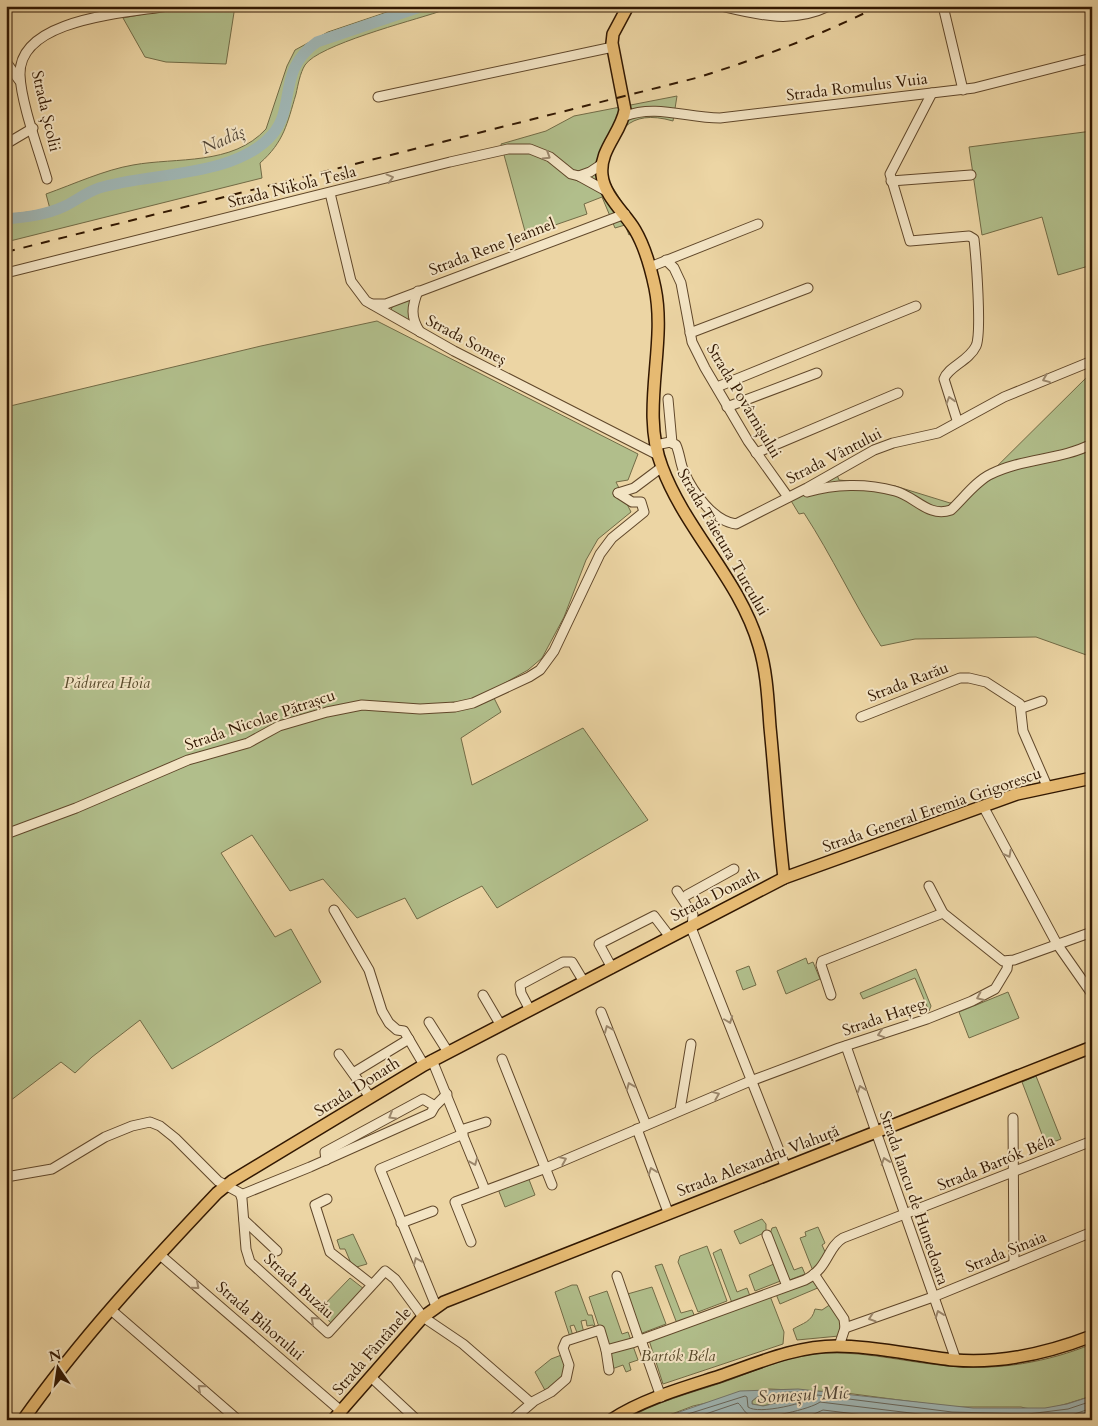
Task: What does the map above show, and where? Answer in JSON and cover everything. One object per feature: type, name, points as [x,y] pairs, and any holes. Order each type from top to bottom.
[{"type":"main road","points":[[602,164],[605,153],[624,116],[625,102],[613,47],[613,34],[628,6]]},
{"type":"main road","name":"Strada Tăietura Turcului","points":[[602,164],[602,180],[608,192],[638,234],[650,267],[658,314],[655,359],[657,450],[662,467],[675,497],[740,600],[759,645],[764,668],[784,878]]},
{"type":"main road","name":"Strada General Eremia Grigorescu","points":[[784,878],[983,806],[1047,786],[1092,778]]},
{"type":"main road","name":"Strada Donath","points":[[23,1420],[74,1351],[110,1308],[159,1254],[226,1186],[428,1062],[784,878]]},
{"type":"main road","name":"Strada Alexandru Vlahuță","points":[[436,1306],[668,1212],[786,1168],[1092,1047]]},
{"type":"main road","name":"Strada Fântânele","points":[[337,1415],[372,1378],[423,1317],[436,1306]]},
{"type":"main road","points":[[611,1420],[633,1407],[660,1396],[792,1352],[839,1346],[956,1360],[1021,1357],[1059,1348],[1092,1336]]},
{"type":"street","name":"Strada Școlii","points":[[47,180],[21,84],[20,67],[24,55],[43,37],[67,25],[95,18],[168,6]]},
{"type":"street","points":[[722,6],[780,18],[807,15],[829,6]]},
{"type":"street","points":[[943,6],[963,90]]},
{"type":"street","points":[[378,97],[613,47]]},
{"type":"street","points":[[6,58],[24,55]]},
{"type":"street","name":"Strada Romulus Vuia","points":[[624,116],[638,111],[654,110],[691,117],[720,118],[963,90],[1092,58]]},
{"type":"street","points":[[6,62],[21,84]]},
{"type":"street","points":[[932,93],[890,172],[908,239],[913,242],[973,237],[976,256],[977,345],[965,360],[946,374],[944,378],[957,420]]},
{"type":"street","points":[[6,144],[32,128]]},
{"type":"street","name":"Strada Nikola Tesla","points":[[6,273],[518,148],[542,153],[571,174],[579,176],[608,192]]},
{"type":"street","points":[[579,176],[590,172],[602,164]]},
{"type":"street","points":[[891,181],[971,175]]},
{"type":"street","name":"Strada Someș","points":[[330,193],[351,281],[361,297],[420,332],[657,450]]},
{"type":"street","name":"Strada Rene Jeannel","points":[[370,304],[384,304],[625,214]]},
{"type":"street","points":[[650,267],[758,224]]},
{"type":"street","name":"Strada Povârnișului","points":[[666,260],[674,268],[681,283],[692,342],[705,368],[756,453],[791,496]]},
{"type":"street","points":[[690,332],[808,288]]},
{"type":"street","points":[[418,291],[412,312],[420,332]]},
{"type":"street","points":[[717,387],[916,306]]},
{"type":"street","name":"Strada Vântului","points":[[672,442],[680,452],[684,472],[690,483],[711,511],[731,523],[740,523],[874,450],[893,443],[938,433],[957,420],[1004,397],[1092,361]]},
{"type":"street","points":[[727,407],[817,373]]},
{"type":"street","points":[[756,453],[898,393]]},
{"type":"street","points":[[657,450],[672,442],[668,399]]},
{"type":"street","points":[[791,496],[836,486],[882,488],[904,495],[934,512],[944,513],[951,510],[990,474],[1046,457],[1076,451],[1092,444]]},
{"type":"street","name":"Strada Nicolae Pătrașcu","points":[[6,834],[76,808],[188,760],[248,743],[279,726],[362,704],[420,709],[455,707],[473,703],[529,677],[540,670],[554,652],[600,554],[612,538],[644,512],[641,502],[632,502],[618,493],[634,488],[662,467]]},
{"type":"street","name":"Strada Rarău","points":[[861,716],[960,678],[986,682],[1018,701],[1022,708]]},
{"type":"street","points":[[1042,701],[1022,708],[1023,731],[1047,786]]},
{"type":"street","points":[[983,806],[1057,944],[1092,994]]},
{"type":"street","points":[[687,895],[734,869]]},
{"type":"street","points":[[929,886],[943,913],[996,958],[1008,961],[1092,932]]},
{"type":"street","points":[[677,891],[693,915],[691,926],[712,975],[786,1168]]},
{"type":"street","points":[[334,910],[369,970],[382,1011],[389,1023],[396,1030],[404,1031],[408,1039],[428,1062],[447,1094],[485,1190]]},
{"type":"street","points":[[831,995],[821,965],[822,961],[943,913]]},
{"type":"street","points":[[612,968],[599,944],[654,916],[670,937]]},
{"type":"street","name":"Strada Hațeg","points":[[471,1242],[455,1202],[546,1168],[680,1110],[753,1081],[846,1046],[927,1019],[988,993],[1000,983],[1007,969],[1008,961]]},
{"type":"street","points":[[530,1010],[521,993],[520,985],[563,962],[572,962],[584,982]]},
{"type":"street","points":[[483,996],[500,1024]]},
{"type":"street","points":[[601,1012],[642,1127],[668,1212]]},
{"type":"street","points":[[430,1022],[448,1052]]},
{"type":"street","points":[[353,1072],[408,1039]]},
{"type":"street","points":[[680,1110],[691,1044]]},
{"type":"street","name":"Strada Iancu de Hunedoara","points":[[846,1046],[956,1360]]},
{"type":"street","points":[[339,1054],[370,1097]]},
{"type":"street","points":[[502,1059],[552,1185]]},
{"type":"street","points":[[6,1177],[52,1168],[110,1135],[132,1126],[150,1122],[160,1126],[175,1138],[226,1186],[241,1195],[326,1160],[431,1112],[447,1094]]},
{"type":"street","points":[[326,1160],[325,1152],[423,1099],[435,1106]]},
{"type":"street","points":[[1013,1118],[1014,1264]]},
{"type":"street","points":[[436,1306],[380,1169],[486,1122]]},
{"type":"street","name":"Strada Bartók Béla","points":[[814,1274],[828,1259],[838,1241],[1092,1141]]},
{"type":"street","name":"Strada Buzău","points":[[241,1195],[246,1249],[250,1262],[328,1333],[381,1273],[385,1271],[389,1272],[423,1317]]},
{"type":"street","points":[[327,1199],[314,1205],[330,1252],[372,1284]]},
{"type":"street","points":[[401,1223],[433,1211]]},
{"type":"street","points":[[244,1220],[278,1251]]},
{"type":"street","points":[[767,1235],[787,1286]]},
{"type":"street","name":"Strada Sinaia","points":[[845,1328],[933,1297],[1091,1235]]},
{"type":"street","name":"Strada Bihorului","points":[[159,1254],[337,1415]]},
{"type":"street","points":[[606,1350],[640,1340],[787,1286],[814,1274],[844,1319],[845,1328],[839,1346]]},
{"type":"street","points":[[617,1276],[660,1396]]},
{"type":"street","points":[[110,1308],[238,1420]]},
{"type":"street","points":[[423,1317],[463,1344],[531,1403]]},
{"type":"street","points":[[512,1420],[531,1403],[551,1392],[566,1379],[569,1365],[563,1348],[564,1343],[569,1339],[600,1330],[609,1370]]},
{"type":"street","points":[[372,1378],[418,1420]]},
{"type":"green space","points":[[186,6],[235,6],[226,64],[166,62],[145,57],[123,18]]},
{"type":"green space","points":[[405,6],[449,6],[438,12],[387,27],[346,42],[313,57],[305,65],[300,75],[290,114],[280,140],[260,163],[262,178],[6,242],[6,215],[50,209],[46,194],[122,167],[221,155],[252,141],[266,129],[287,66],[295,50],[328,32]]},
{"type":"green space","points":[[677,96],[673,121],[645,118],[634,121],[625,127],[612,145],[603,172],[639,229],[629,235],[625,225],[615,228],[602,197],[584,204],[587,214],[526,235],[501,144],[546,131],[574,116]]},
{"type":"green space","points":[[1092,131],[1092,265],[1058,275],[1042,217],[982,235],[969,147]]},
{"type":"green space","points":[[416,298],[411,322],[390,311],[393,306]]},
{"type":"green space","name":"Pădurea Hoia","points":[[377,321],[638,454],[628,480],[616,482],[631,512],[598,539],[586,560],[564,617],[542,658],[528,670],[503,684],[493,696],[501,712],[461,738],[472,785],[583,728],[648,820],[497,908],[482,886],[417,919],[405,898],[357,918],[323,879],[290,891],[252,835],[221,853],[275,937],[291,929],[321,982],[172,1069],[140,1020],[92,1057],[75,1073],[61,1062],[6,1104],[6,407],[261,346]]},
{"type":"green space","points":[[1092,372],[1092,657],[1036,637],[915,639],[881,646],[814,529],[804,513],[799,514],[790,499],[837,475],[839,480],[895,486],[950,503],[963,500]]},
{"type":"green space","points":[[806,958],[808,964],[813,962],[820,979],[786,994],[777,971]]},
{"type":"green space","points":[[749,966],[756,985],[743,990],[736,971]]},
{"type":"green space","points":[[916,969],[931,1006],[929,1011],[915,978],[863,999],[860,993]]},
{"type":"green space","points":[[1008,992],[1019,1018],[969,1038],[959,1012]]},
{"type":"green space","points":[[1036,1076],[1061,1139],[1046,1145],[1022,1082]]},
{"type":"green space","points":[[528,1177],[535,1195],[505,1207],[498,1189]]},
{"type":"green space","points":[[762,1219],[766,1224],[766,1232],[740,1244],[734,1231]]},
{"type":"green space","points":[[776,1227],[794,1270],[802,1267],[805,1274],[787,1281],[770,1234],[772,1228]]},
{"type":"green space","points":[[818,1227],[825,1243],[822,1245],[826,1254],[813,1271],[800,1238],[806,1236],[805,1232]]},
{"type":"green space","points":[[353,1234],[367,1264],[353,1268],[345,1249],[340,1249],[337,1240]]},
{"type":"green space","points":[[707,1246],[727,1301],[698,1312],[678,1262],[680,1256]]},
{"type":"green space","points":[[721,1249],[737,1292],[747,1288],[750,1296],[732,1303],[713,1253]]},
{"type":"green space","points":[[776,1263],[783,1280],[755,1291],[749,1275]]},
{"type":"green space","points":[[662,1264],[681,1313],[692,1310],[695,1317],[676,1321],[655,1266]]},
{"type":"green space","points":[[350,1278],[364,1289],[331,1323],[319,1310]]},
{"type":"green space","points":[[813,1278],[820,1287],[780,1304],[776,1294]]},
{"type":"green space","points":[[572,1285],[577,1285],[588,1315],[592,1315],[596,1330],[593,1325],[587,1326],[586,1320],[581,1321],[584,1333],[578,1335],[574,1325],[570,1326],[573,1336],[570,1337],[555,1292]]},
{"type":"green space","points":[[652,1287],[666,1324],[637,1335],[624,1295]]},
{"type":"green space","points":[[607,1291],[622,1334],[628,1332],[638,1360],[629,1363],[631,1370],[626,1372],[623,1365],[609,1370],[608,1354],[589,1297]]},
{"type":"green space","name":"Bartók Béla","points":[[770,1296],[784,1332],[783,1344],[663,1384],[648,1337]]},
{"type":"green space","points":[[831,1304],[842,1319],[839,1336],[797,1340],[793,1329],[812,1317],[815,1309],[822,1310]]},
{"type":"green space","points":[[1092,1344],[1092,1396],[1048,1408],[953,1407],[838,1392],[769,1389],[693,1406],[656,1420],[625,1420],[673,1398],[776,1363],[803,1356],[845,1353],[935,1365],[986,1367],[1022,1364],[1058,1356]]},
{"type":"green space","points":[[564,1354],[569,1373],[547,1394],[535,1372],[551,1359]]},
{"type":"green space","points":[[800,1391],[811,1395],[763,1406],[752,1404],[752,1401],[762,1395]]},
{"type":"water","points":[[798,1389],[973,1408],[1045,1408],[1067,1404],[1092,1396],[1092,1420],[656,1420],[740,1391]],"holes":[[[787,1392],[806,1392],[811,1395],[763,1406],[752,1404],[752,1401],[757,1397]]]},
{"type":"waterway","name":"Nadăș","points":[[6,219],[44,214],[65,206],[99,188],[190,172],[236,159],[256,149],[272,135],[279,124],[284,112],[291,77],[304,53],[317,42],[423,6]]},
{"type":"railway","points":[[6,252],[696,78],[789,46],[879,6]]},
{"type":"water label","name":"Someșul Mic","points":[[803,1395]]}]
